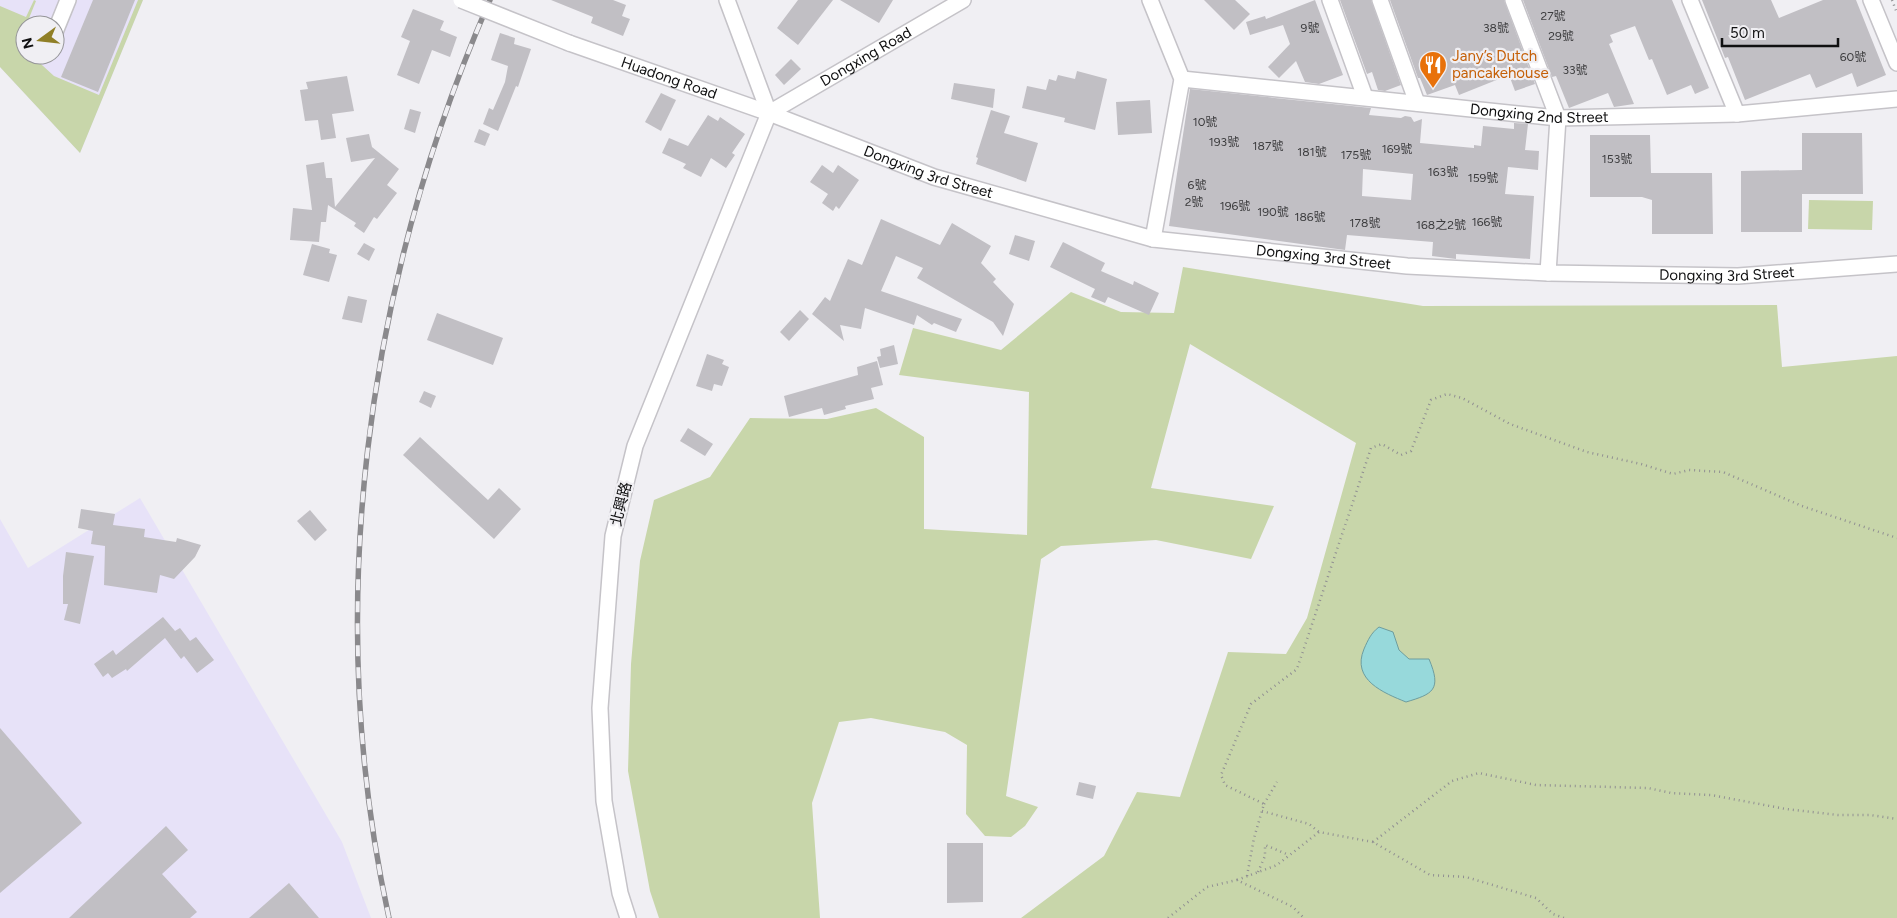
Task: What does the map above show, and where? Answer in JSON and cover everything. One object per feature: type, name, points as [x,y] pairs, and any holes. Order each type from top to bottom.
[{"type":"street","points":[[62,15],[68,0]]},
{"type":"street","name":"Huadong Road","points":[[461,0],[569,43],[769,113]]},
{"type":"street","points":[[727,0],[769,113]]},
{"type":"street","points":[[937,0],[958,3]]},
{"type":"street","points":[[1150,0],[1182,79],[1153,239]]},
{"type":"street","points":[[1330,0],[1366,97]]},
{"type":"street","points":[[1380,0],[1418,104]]},
{"type":"street","points":[[1513,0],[1558,118],[1548,273]]},
{"type":"street","points":[[1690,0],[1737,114]]},
{"type":"street","points":[[1871,0],[1897,63]]},
{"type":"street","name":"Dongxing Road","points":[[769,113],[958,3]]},
{"type":"street","name":"Dongxing 2nd Street","points":[[1182,79],[1558,118],[1737,114],[1897,100]]},
{"type":"street","name":"Dongxing 3rd Street","points":[[769,113],[934,177],[1153,239],[1407,266],[1548,273],[1738,276],[1897,264]]},
{"type":"street","name":"北興路","points":[[628,918],[620,893],[604,801],[600,708],[613,536],[635,446],[769,113]]},
{"type":"path","points":[[1892,0],[1897,13]]},
{"type":"path","points":[[1264,804],[1225,785],[1221,775],[1251,704],[1298,669],[1371,448],[1382,444],[1401,454],[1411,451],[1432,400],[1447,394],[1462,398],[1510,424],[1587,452],[1641,464],[1673,474],[1689,470],[1723,472],[1802,506],[1897,538]]},
{"type":"path","points":[[1373,842],[1452,781],[1479,773],[1536,785],[1648,788],[1672,793],[1712,795],[1830,814],[1870,815],[1897,819]]},
{"type":"path","points":[[1247,876],[1254,838],[1264,804],[1277,782]]},
{"type":"path","points":[[1262,811],[1309,824],[1319,832],[1373,842],[1430,875],[1466,877],[1536,898],[1553,914],[1564,918]]},
{"type":"path","points":[[1168,918],[1207,887],[1237,880],[1277,865],[1319,832]]},
{"type":"path","points":[[1258,872],[1265,856],[1265,845],[1289,854]]},
{"type":"path","points":[[1237,880],[1293,907],[1304,918]]},
{"type":"shaded area","points":[[0,0],[143,0],[80,153],[0,67]]},
{"type":"shaded area","points":[[140,498],[342,842],[371,918],[0,918],[0,519],[28,568]]},
{"type":"green space","points":[[34,0],[36,1],[30,15],[27,15]]},
{"type":"green space","points":[[138,0],[143,0],[80,153],[0,67],[0,6],[21,15],[15,15],[15,65],[42,65],[54,76],[99,95]]},
{"type":"green space","points":[[1809,200],[1873,201],[1872,230],[1808,229]]},
{"type":"green space","points":[[1183,267],[1423,306],[1777,305],[1782,367],[1897,356],[1897,918],[1021,918],[1104,856],[1137,792],[1180,797],[1228,652],[1286,654],[1307,618],[1356,443],[1190,344],[1151,488],[1274,506],[1251,559],[1156,540],[1061,546],[1041,559],[1006,796],[1038,807],[1025,826],[1011,837],[985,836],[966,814],[967,745],[945,732],[871,718],[839,722],[812,803],[820,918],[659,918],[650,891],[628,771],[631,664],[640,561],[654,500],[710,477],[750,418],[827,419],[876,408],[924,437],[924,529],[1027,535],[1029,392],[899,375],[913,328],[1001,350],[1071,292],[1121,312],[1174,313]]},
{"type":"water","points":[[1379,627],[1393,632],[1399,650],[1409,659],[1429,659],[1433,669],[1435,684],[1429,693],[1406,702],[1372,684],[1366,677],[1362,669],[1361,660],[1368,640]]},
{"type":"building","points":[[93,0],[135,0],[98,92],[61,77]]},
{"type":"building","points":[[551,0],[613,0],[626,5],[622,16],[630,19],[623,36],[591,23],[593,17]]},
{"type":"building","points":[[798,0],[833,0],[798,45],[777,28]]},
{"type":"building","points":[[840,0],[893,0],[879,23]]},
{"type":"building","points":[[1204,0],[1235,0],[1250,14],[1234,30]]},
{"type":"building","points":[[1315,0],[1343,75],[1319,84],[1305,82],[1296,61],[1279,78],[1268,67],[1290,44],[1283,25],[1250,35],[1246,22],[1265,16],[1266,19]]},
{"type":"building","points":[[1340,0],[1371,0],[1401,85],[1385,91],[1378,90],[1372,72],[1367,74]]},
{"type":"building","points":[[1390,0],[1504,0],[1535,84],[1515,91],[1509,75],[1459,95],[1455,85],[1427,95],[1420,78],[1418,78]]},
{"type":"building","points":[[1523,0],[1672,0],[1709,88],[1695,94],[1691,85],[1667,95],[1652,59],[1649,60],[1635,26],[1610,35],[1613,42],[1609,44],[1634,104],[1614,107],[1608,93],[1569,108],[1556,76],[1552,77]]},
{"type":"building","points":[[1702,0],[1771,0],[1779,18],[1823,0],[1856,0],[1886,75],[1857,87],[1852,73],[1816,88],[1810,74],[1745,100],[1728,57],[1725,58]]},
{"type":"building","points":[[413,9],[444,21],[440,30],[457,37],[450,57],[432,50],[419,84],[397,75],[410,41],[401,37]]},
{"type":"building","points":[[500,33],[515,38],[514,44],[531,49],[518,87],[516,86],[498,131],[483,124],[489,108],[493,110],[505,82],[508,66],[491,60]]},
{"type":"building","points":[[791,59],[801,69],[784,85],[775,75]]},
{"type":"building","points":[[1077,71],[1107,79],[1095,130],[1064,122],[1065,118],[1022,108],[1027,86],[1046,90],[1049,79],[1056,81],[1058,75],[1075,79]]},
{"type":"building","points":[[347,76],[354,111],[332,114],[336,138],[321,140],[318,120],[305,121],[300,90],[308,89],[306,82]]},
{"type":"building","points":[[954,83],[995,89],[993,108],[951,99]]},
{"type":"building","points":[[1190,89],[1371,108],[1369,115],[1401,118],[1405,116],[1411,117],[1414,122],[1422,119],[1420,143],[1474,148],[1474,145],[1481,146],[1483,126],[1514,129],[1514,123],[1528,124],[1525,150],[1539,151],[1538,170],[1508,167],[1505,194],[1534,196],[1530,259],[1456,254],[1456,259],[1432,256],[1433,242],[1347,235],[1345,250],[1169,226]],"holes":[[[1363,169],[1413,174],[1411,200],[1362,196]]]},
{"type":"building","points":[[661,93],[676,100],[661,131],[645,122]]},
{"type":"building","points":[[1150,100],[1152,133],[1118,135],[1116,102]]},
{"type":"building","points":[[410,109],[421,112],[415,133],[404,129]]},
{"type":"building","points":[[991,110],[1010,116],[1004,133],[1038,143],[1026,182],[976,164],[978,158],[976,157]]},
{"type":"building","points":[[708,115],[718,121],[720,117],[745,134],[732,153],[735,155],[726,168],[711,158],[701,177],[683,168],[686,164],[662,153],[669,138],[688,146]]},
{"type":"building","points":[[479,129],[490,134],[485,146],[474,142]]},
{"type":"building","points":[[1802,133],[1862,133],[1863,194],[1802,194],[1802,232],[1741,232],[1741,171],[1802,170]]},
{"type":"building","points":[[369,134],[372,147],[399,169],[387,185],[397,193],[377,219],[374,217],[364,233],[354,226],[356,223],[328,205],[326,222],[321,222],[319,242],[290,240],[293,208],[312,210],[306,165],[324,162],[326,178],[332,178],[335,207],[375,158],[351,162],[346,138]]},
{"type":"building","points":[[1590,135],[1650,135],[1651,173],[1712,173],[1713,234],[1652,234],[1652,200],[1642,197],[1590,197]]},
{"type":"building","points":[[822,165],[833,173],[838,165],[859,180],[839,209],[836,206],[833,211],[822,203],[828,194],[810,182]]},
{"type":"building","points":[[881,219],[940,245],[952,223],[991,246],[981,263],[996,279],[993,282],[1014,304],[1003,336],[993,322],[917,278],[923,268],[896,256],[881,291],[962,319],[956,332],[934,323],[932,325],[917,315],[914,325],[865,308],[861,329],[840,325],[844,341],[812,314],[825,297],[830,301],[848,259],[862,265]]},
{"type":"building","points":[[1015,235],[1035,241],[1029,261],[1009,254]]},
{"type":"building","points":[[1063,242],[1105,263],[1101,271],[1133,285],[1134,281],[1159,293],[1149,315],[1108,297],[1105,303],[1091,297],[1095,289],[1050,267]]},
{"type":"building","points":[[364,243],[375,249],[369,261],[357,254]]},
{"type":"building","points":[[312,244],[330,249],[329,253],[337,255],[329,282],[303,275]]},
{"type":"building","points":[[348,296],[367,300],[362,323],[342,319]]},
{"type":"building","points":[[800,310],[809,319],[789,341],[780,332]]},
{"type":"building","points":[[437,313],[503,338],[493,365],[427,340]]},
{"type":"building","points":[[894,345],[898,364],[880,368],[877,357],[881,356],[880,349]]},
{"type":"building","points":[[707,354],[724,360],[722,364],[729,367],[722,386],[714,384],[712,391],[696,386]]},
{"type":"building","points":[[877,361],[883,385],[871,388],[874,399],[845,406],[846,409],[824,415],[822,408],[789,417],[784,396],[858,375],[857,367]]},
{"type":"building","points":[[424,391],[436,396],[431,408],[419,402]]},
{"type":"building","points":[[688,428],[713,444],[705,456],[680,441]]},
{"type":"building","points":[[420,437],[488,500],[499,488],[521,509],[494,539],[403,455]]},
{"type":"building","points":[[81,509],[115,514],[113,525],[145,529],[144,537],[176,542],[177,538],[201,545],[195,557],[174,579],[160,575],[157,593],[104,585],[105,546],[91,544],[93,531],[78,528]]},
{"type":"building","points":[[310,510],[327,530],[315,541],[297,521]]},
{"type":"building","points":[[66,552],[94,556],[80,624],[64,620],[68,604],[63,604],[63,576]]},
{"type":"building","points":[[163,617],[175,631],[180,628],[190,641],[196,637],[214,660],[197,673],[184,656],[181,659],[165,638],[127,671],[126,669],[112,678],[108,673],[103,677],[94,664],[113,650],[116,655]]},
{"type":"building","points":[[0,728],[82,823],[0,893]]},
{"type":"building","points":[[1079,782],[1096,786],[1093,799],[1076,795]]},
{"type":"building","points":[[166,826],[188,850],[162,874],[197,912],[190,918],[69,918]]},
{"type":"building","points":[[947,843],[983,843],[983,902],[947,903]]},
{"type":"building","points":[[289,883],[319,918],[249,918]]},
{"type":"railway","points":[[389,918],[369,802],[359,685],[359,568],[368,451],[385,335],[412,221],[447,109],[490,0]]},
{"type":"place","name":"Jany’s Dutch pancakehouse","points":[[1433,89]]}]
